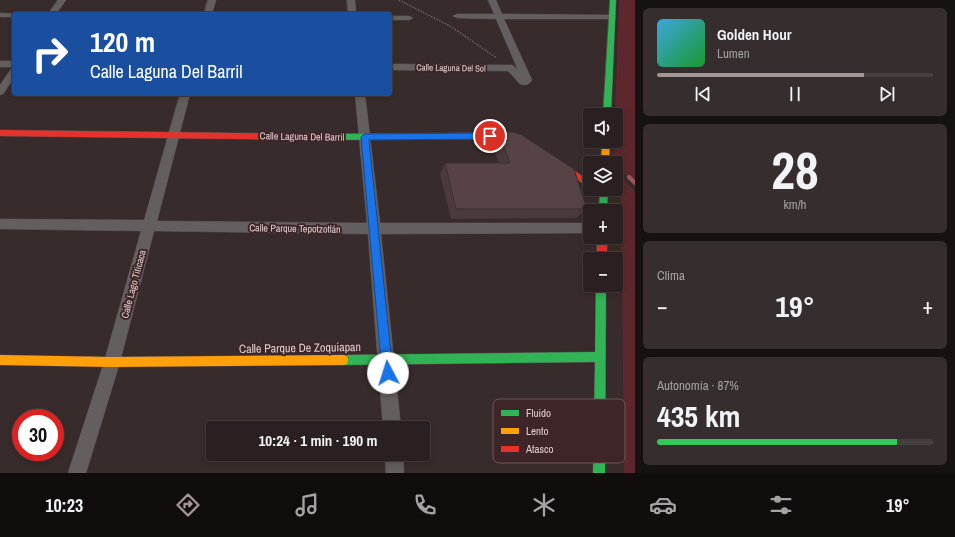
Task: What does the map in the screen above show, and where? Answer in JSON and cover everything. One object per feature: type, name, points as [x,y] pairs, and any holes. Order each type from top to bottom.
[{"type":"street","points":[[53,12],[62,0]]},
{"type":"street","points":[[209,12],[212,0]]},
{"type":"street","points":[[351,0],[352,12]]},
{"type":"street","points":[[492,0],[523,68],[526,81],[523,82],[512,68]]},
{"type":"street","points":[[607,108],[613,0]]},
{"type":"street","points":[[0,15],[12,15]]},
{"type":"street","points":[[457,16],[612,17]]},
{"type":"street","points":[[392,18],[409,18]]},
{"type":"street","points":[[0,64],[12,64]]},
{"type":"street","name":"Calle Laguna Del Sol","points":[[392,67],[512,68]]},
{"type":"street","points":[[0,92],[12,74]]},
{"type":"street","name":"Calle Lago Titicaca","points":[[77,473],[112,362],[184,96]]},
{"type":"street","points":[[360,96],[391,421]]},
{"type":"street","name":"Calle Laguna Del Barril","points":[[0,133],[364,137],[506,136],[516,138],[526,144]]},
{"type":"street","points":[[549,158],[583,180]]},
{"type":"street","name":"Calle Parque Tepotzotlán","points":[[0,224],[374,229],[583,228]]},
{"type":"street","points":[[600,399],[602,292]]},
{"type":"street","name":"Calle Parque De Zoquiapan","points":[[0,360],[112,362],[600,357]]},
{"type":"street","points":[[394,461],[395,473]]},
{"type":"street","points":[[599,463],[599,473]]},
{"type":"path","points":[[399,0],[432,16],[483,47],[512,68]]},
{"type":"shaded area","points":[[619,0],[635,0],[635,183],[623,172],[623,156],[613,156],[614,148],[623,148],[623,108],[615,108]]},
{"type":"shaded area","points":[[623,178],[635,192],[635,473],[624,473],[625,399],[623,399],[623,252],[622,252],[622,244],[623,244],[623,204],[621,204],[621,196],[623,196]]},
{"type":"building","points":[[498,132],[514,132],[522,135],[574,169],[585,204],[583,204],[583,209],[456,209],[445,163],[510,163]]},
{"type":"waterway","points":[[629,177],[635,183]]},
{"type":"traffic: fast","points":[[607,108],[613,0]]},
{"type":"traffic: fast","points":[[325,137],[506,136],[519,140]]},
{"type":"traffic: fast","points":[[603,204],[604,196]]},
{"type":"traffic: fast","points":[[600,399],[601,292]]},
{"type":"traffic: fast","points":[[343,360],[600,357]]},
{"type":"traffic: fast","points":[[599,463],[599,473]]},
{"type":"traffic: slow","points":[[605,156],[606,148]]},
{"type":"traffic: slow","points":[[0,360],[112,362],[343,360]]},
{"type":"traffic: jam","points":[[0,133],[325,137]]},
{"type":"traffic: jam","points":[[558,163],[583,180]]},
{"type":"traffic: jam","points":[[602,244],[602,252]]},
{"type":"route","points":[[388,373],[364,137],[490,136]]}]
